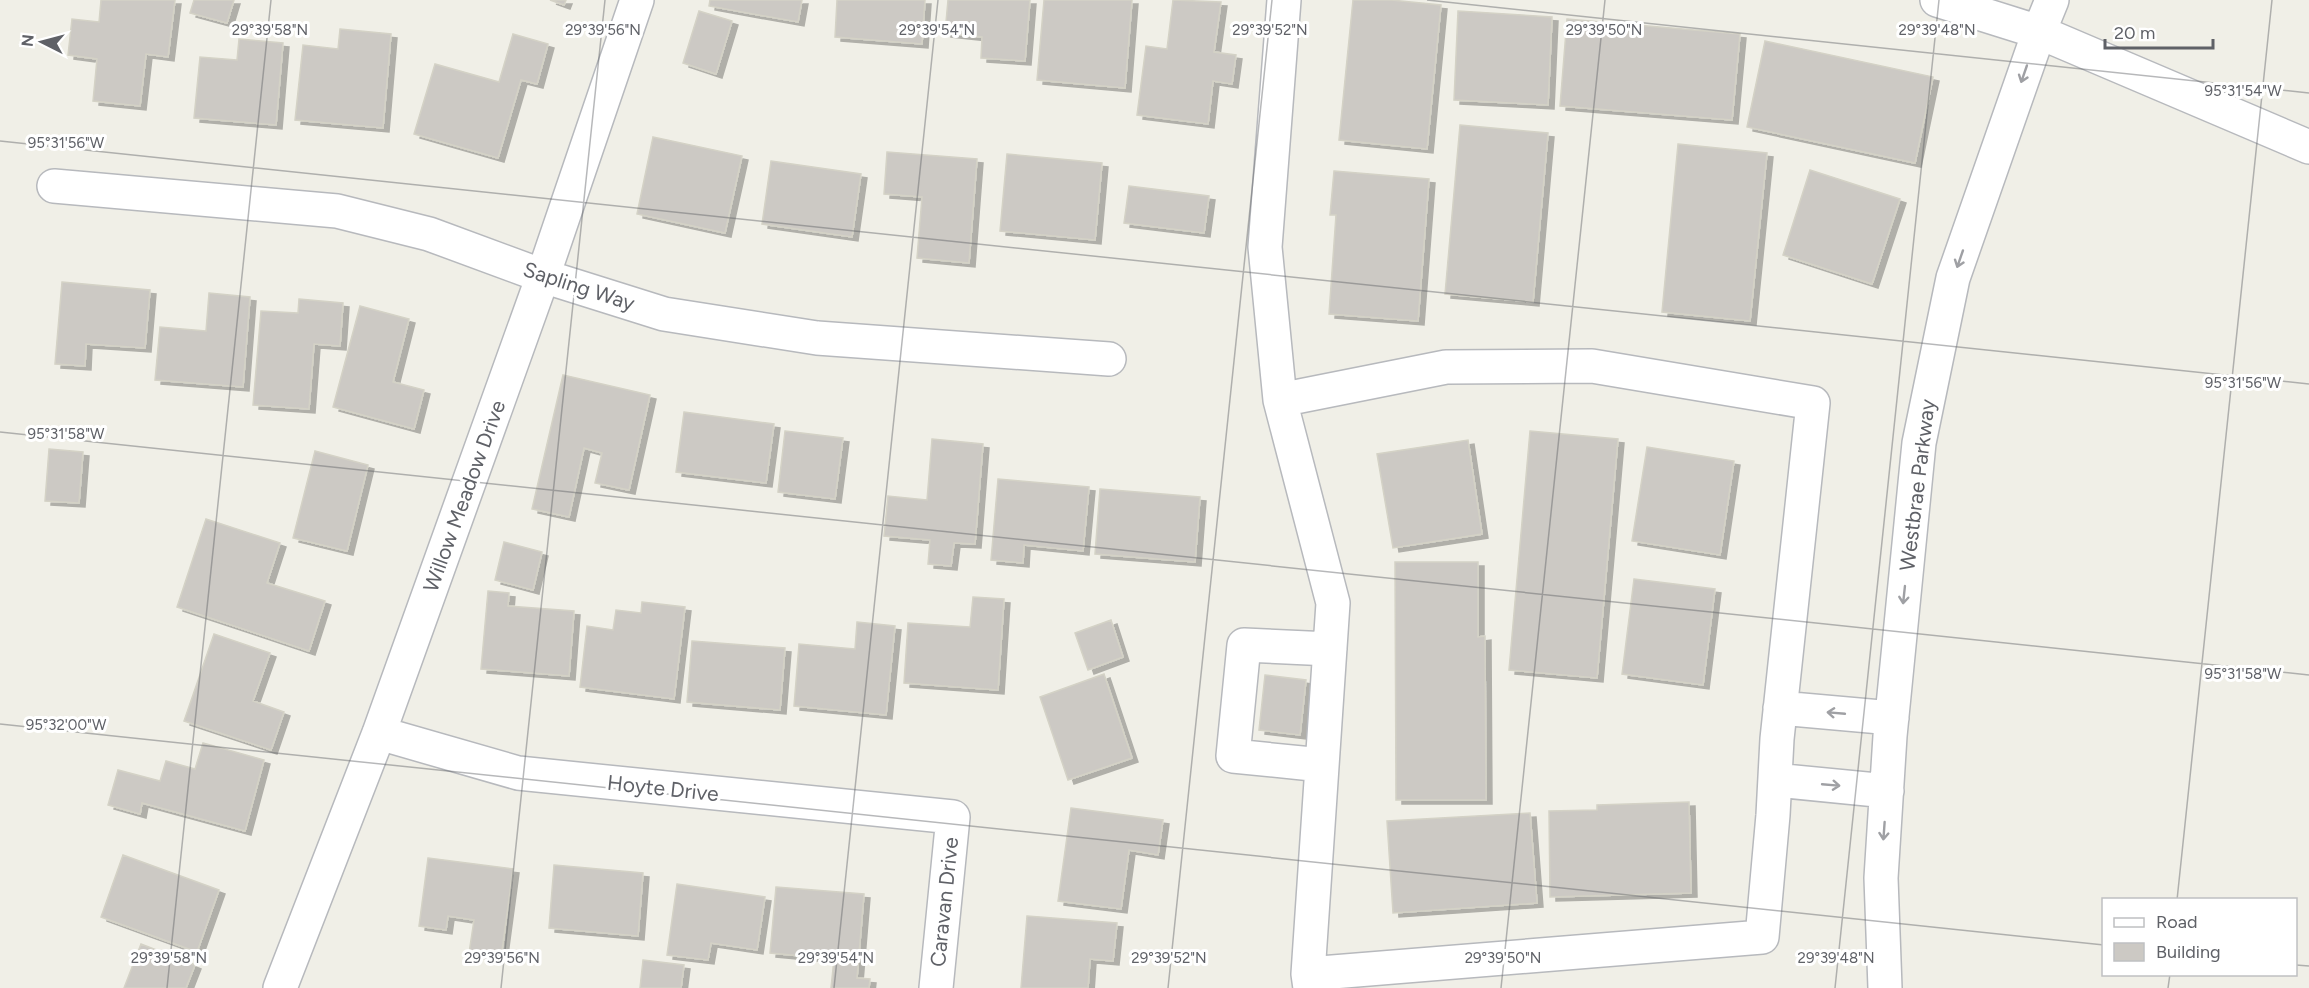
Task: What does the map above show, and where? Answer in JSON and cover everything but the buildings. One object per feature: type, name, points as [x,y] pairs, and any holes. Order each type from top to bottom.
[{"type":"street","name":"Willow Meadow Drive","points":[[280,988],[379,733],[543,276],[637,0]]},
{"type":"street","points":[[1280,400],[1446,367],[1592,366],[1813,404],[1780,708],[1762,938],[1309,981],[1334,603],[1280,400],[1265,247],[1284,0]]},
{"type":"street","points":[[1938,0],[2039,32],[2309,147]]},
{"type":"street","name":"Westbrae Parkway","points":[[1885,988],[1881,878],[1892,718],[1919,443],[1953,278],[2052,0]]},
{"type":"street","name":"Sapling Way","points":[[54,186],[337,211],[429,234],[543,276],[664,314],[817,338],[1109,359]]},
{"type":"street","points":[[1322,765],[1233,756],[1244,645],[1330,649]]},
{"type":"street","points":[[1780,708],[1892,718]]},
{"type":"street","name":"Hoyte Drive","points":[[379,733],[518,773],[953,817]]},
{"type":"street","points":[[1775,780],[1887,791]]},
{"type":"street","name":"Caravan Drive","points":[[936,988],[953,817]]}]
